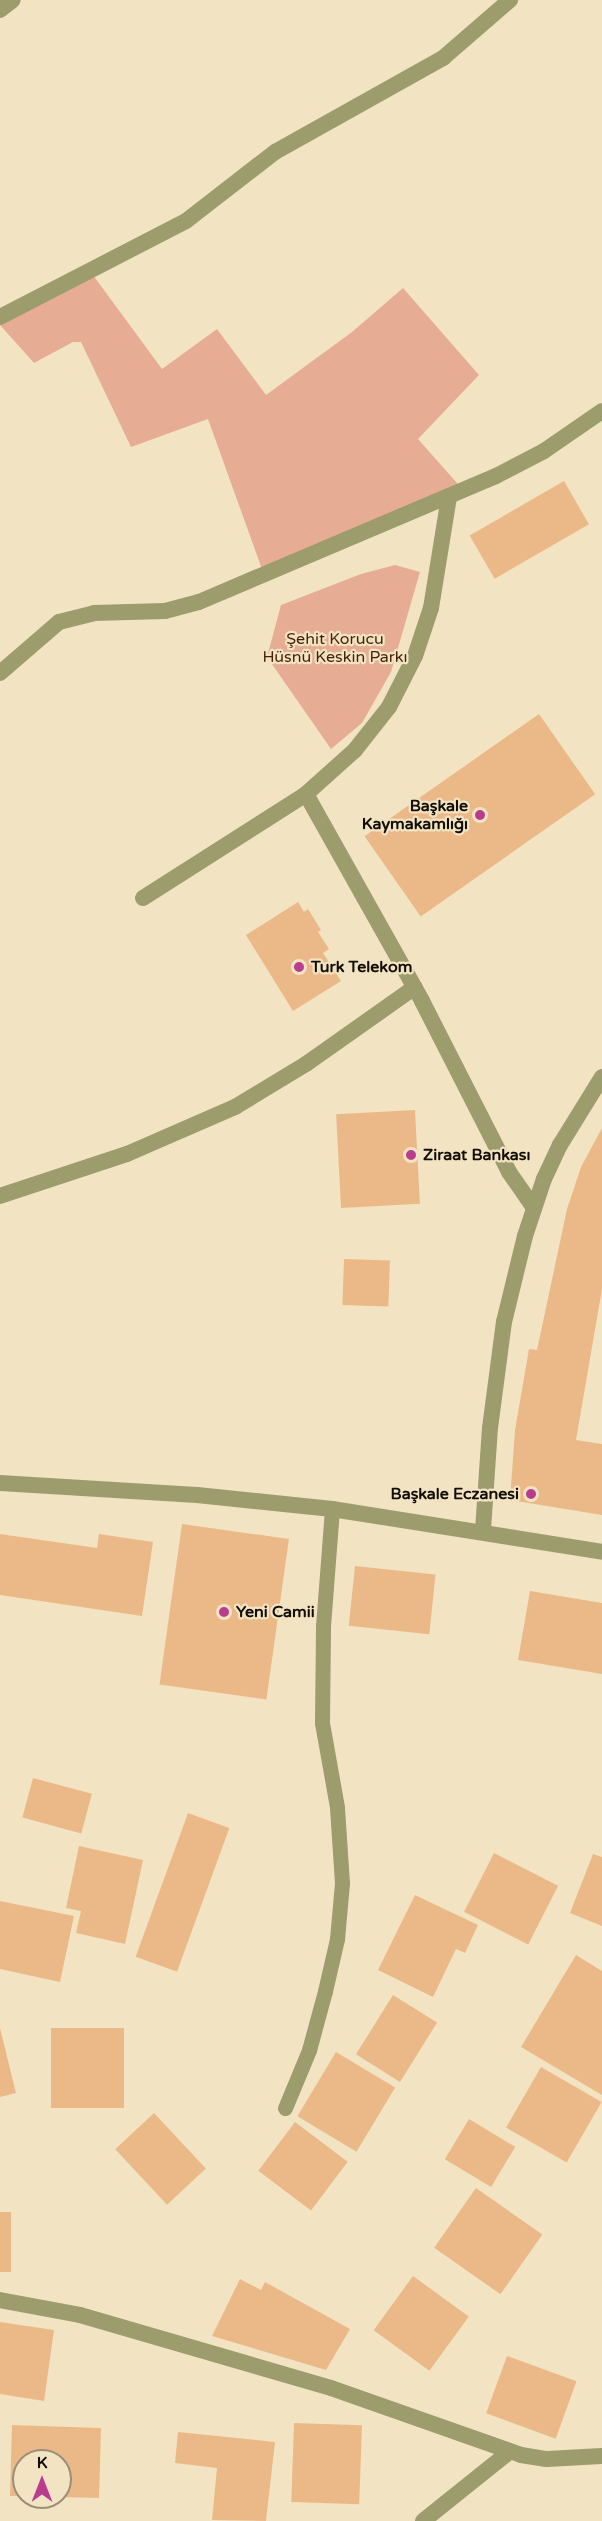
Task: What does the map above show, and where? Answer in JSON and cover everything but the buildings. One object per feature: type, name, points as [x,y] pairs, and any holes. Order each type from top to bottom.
[{"type":"street","points":[[0,10],[13,0]]},
{"type":"street","points":[[0,317],[186,221],[275,152],[436,62],[510,0]]},
{"type":"street","points":[[0,673],[59,622],[94,613],[165,610],[199,602],[263,572],[449,497],[544,451],[602,411]]},
{"type":"street","points":[[143,898],[306,794],[347,757],[382,716],[415,656],[431,608],[449,497]]},
{"type":"street","points":[[306,794],[414,987],[509,1172],[534,1208]]},
{"type":"street","points":[[0,1196],[127,1154],[235,1107],[306,1064],[414,987]]},
{"type":"street","points":[[483,1530],[490,1428],[504,1322],[534,1208],[560,1145],[602,1077]]},
{"type":"street","points":[[0,1484],[197,1495],[332,1509],[483,1530],[602,1552]]},
{"type":"street","points":[[0,2300],[80,2315],[320,2385],[509,2452],[547,2459],[602,2456]]},
{"type":"street","points":[[423,2521],[509,2452]]},
{"type":"lane","points":[[285,2108],[309,2050],[325,1991],[336,1939],[342,1883],[340,1835],[322,1723],[323,1626],[332,1509]]},
{"type":"green space","points":[[90,271],[162,369],[217,329],[266,395],[352,332],[403,288],[479,375],[418,439],[464,491],[263,572],[208,419],[131,447],[81,342],[73,342],[34,363],[0,325],[0,317]]},
{"type":"green space","name":"Şehit Korucu Hüsnü Keskin Parkı","points":[[395,565],[420,572],[391,672],[362,723],[331,749],[267,657],[281,605],[361,574]]},
{"type":"place","name":"Başkale Kaymakamlığı","points":[[480,815]]},
{"type":"place","name":"Turk Telekom","points":[[299,967]]},
{"type":"place","name":"Ziraat Bankası","points":[[411,1155]]},
{"type":"place","name":"Başkale Eczanesi","points":[[531,1494]]},
{"type":"place","name":"Yeni Camii","points":[[224,1612]]}]
